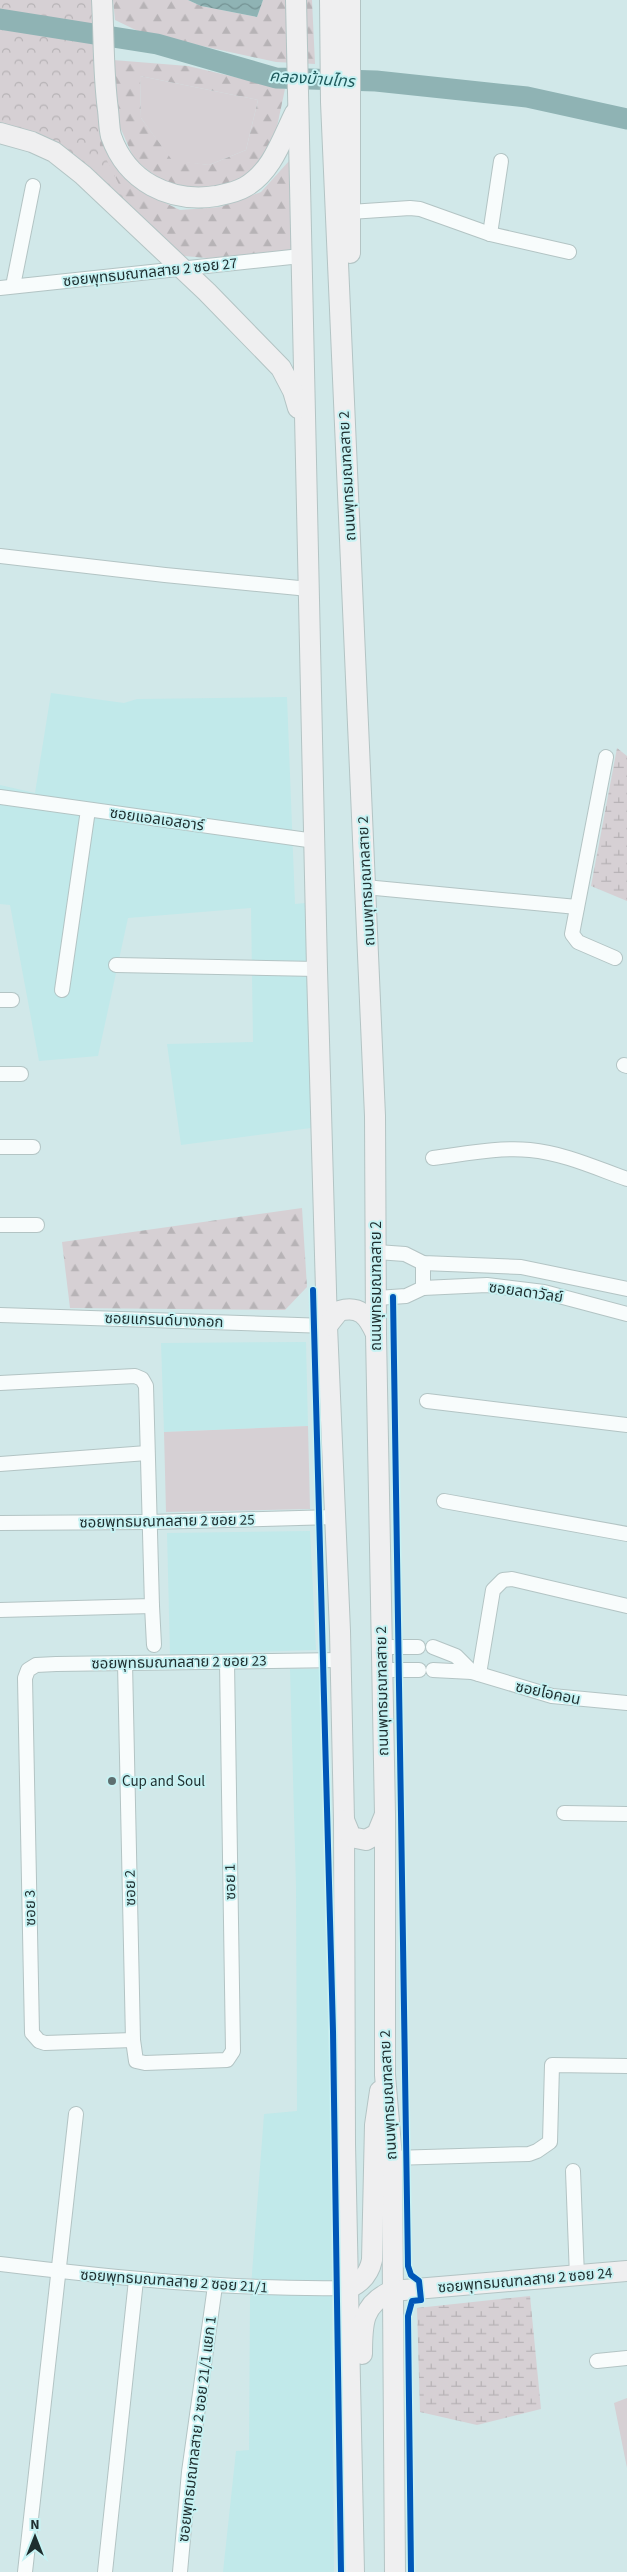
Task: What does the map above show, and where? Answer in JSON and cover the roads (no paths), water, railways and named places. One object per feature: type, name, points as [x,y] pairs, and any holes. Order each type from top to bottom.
[{"type":"main road","points":[[296,0],[300,256],[317,969],[327,1326],[341,1660],[344,1820],[345,2144],[354,2572]]},
{"type":"main road","name":"ถนนพุทธมณฑลสาย 2","points":[[330,0],[340,101],[347,492],[359,704],[375,1116],[380,1647],[385,1815],[385,2074],[392,2158],[395,2572]]},
{"type":"main road","points":[[347,492],[350,212],[340,101],[349,56],[350,0]]},
{"type":"main road","points":[[102,7],[103,73],[111,136],[136,175],[163,192],[183,198],[219,195],[245,188],[262,173],[276,153],[297,100]]},
{"type":"main road","points":[[0,133],[32,142],[54,152],[83,175],[207,292],[281,368],[293,391],[305,437]]},
{"type":"main road","points":[[327,1326],[339,1311],[353,1308],[360,1310],[367,1317],[376,1334]]},
{"type":"main road","points":[[344,1820],[351,1837],[366,1840],[377,1834],[385,1815]]},
{"type":"main road","points":[[349,2288],[358,2284],[365,2277],[370,2270],[372,2260],[375,2125],[377,2103],[385,2074]]},
{"type":"main road","name":"ซอยพุทธมณฑลสาย 2 ซอย 24","points":[[392,2291],[577,2277],[627,2271]]},
{"type":"main road","points":[[353,2493],[360,2469],[364,2324],[373,2302],[392,2291]]},
{"type":"street","points":[[490,234],[501,161]]},
{"type":"street","points":[[7,287],[33,186]]},
{"type":"street","points":[[350,212],[420,209],[490,234],[569,252]]},
{"type":"street","name":"ซอยพุทธมณฑลสาย 2 ซอย 27","points":[[7,287],[300,256]]},
{"type":"street","points":[[0,556],[166,576],[309,588]]},
{"type":"street","points":[[606,757],[572,928],[574,939],[614,958]]},
{"type":"street","name":"ซอยแอลเอสอาร์","points":[[0,796],[88,810],[315,840]]},
{"type":"street","points":[[62,990],[88,810]]},
{"type":"street","points":[[365,887],[577,907]]},
{"type":"street","points":[[116,965],[317,969]]},
{"type":"street","points":[[0,1074],[21,1074]]},
{"type":"street","points":[[0,1147],[32,1147]]},
{"type":"street","points":[[433,1158],[531,1150],[548,1153],[627,1179]]},
{"type":"street","points":[[0,1225],[37,1225]]},
{"type":"street","name":"ซอยลดาวัลย์","points":[[377,1252],[405,1254],[423,1263],[521,1267],[627,1289]]},
{"type":"street","points":[[423,1263],[423,1288]]},
{"type":"street","name":"ซอยลดาวัลย์","points":[[376,1298],[406,1296],[423,1288],[487,1285],[513,1287],[574,1299],[627,1314]]},
{"type":"street","name":"ซอยแกรนด์บางกอก","points":[[0,1315],[327,1326]]},
{"type":"street","points":[[0,1383],[134,1376],[142,1379],[146,1386],[146,1453],[154,1645]]},
{"type":"street","points":[[427,1401],[627,1425]]},
{"type":"street","points":[[0,1464],[146,1453]]},
{"type":"street","points":[[444,1502],[627,1534]]},
{"type":"street","name":"ซอยพุทธมณฑลสาย 2 ซอย 25","points":[[0,1523],[149,1522],[335,1517]]},
{"type":"street","points":[[475,1673],[493,1590],[502,1580],[512,1579],[627,1606]]},
{"type":"street","points":[[0,1610],[152,1606]]},
{"type":"street","points":[[380,1647],[418,1647]]},
{"type":"street","name":"ซอยไอคอน","points":[[433,1647],[456,1656],[475,1673]]},
{"type":"street","name":"ซอยพุทธมณฑลสาย 2 ซอย 23","points":[[25,1678],[28,1670],[36,1665],[341,1660]]},
{"type":"street","name":"ซอย 1","points":[[186,2062],[227,2060],[233,2051],[227,1662]]},
{"type":"street","name":"ซอย 2","points":[[125,1663],[134,2058],[140,2063],[186,2062]]},
{"type":"street","name":"ซอยไอคอน","points":[[381,1670],[475,1673],[552,1696],[627,1703]]},
{"type":"street","name":"ซอย 3","points":[[25,1678],[32,2033],[38,2041],[45,2043],[133,2040]]},
{"type":"street","points":[[564,1813],[627,1814]]},
{"type":"street","points":[[392,2158],[510,2156],[537,2151],[550,2142],[552,2065],[627,2066]]},
{"type":"street","points":[[25,2572],[76,2114]]},
{"type":"street","points":[[573,2170],[577,2277]]},
{"type":"street","name":"ซอยพุทธมณฑลสาย 2 ซอย 21/1","points":[[0,2264],[136,2280],[215,2286],[349,2288]]},
{"type":"street","points":[[105,2572],[136,2280]]},
{"type":"street","name":"ซอยพุทธมณฑลสาย 2 ซอย 21/1 แยก 1","points":[[180,2572],[188,2481],[215,2286]]},
{"type":"street","points":[[597,2361],[627,2358]]},
{"type":"water","points":[[188,0],[263,0],[257,17],[201,6]]},
{"type":"waterway","name":"คลองบ้านไทร","points":[[0,19],[157,44],[276,78],[376,81],[527,97],[627,119]]},
{"type":"place","name":"Cup and Soul","points":[[112,1781]]}]
